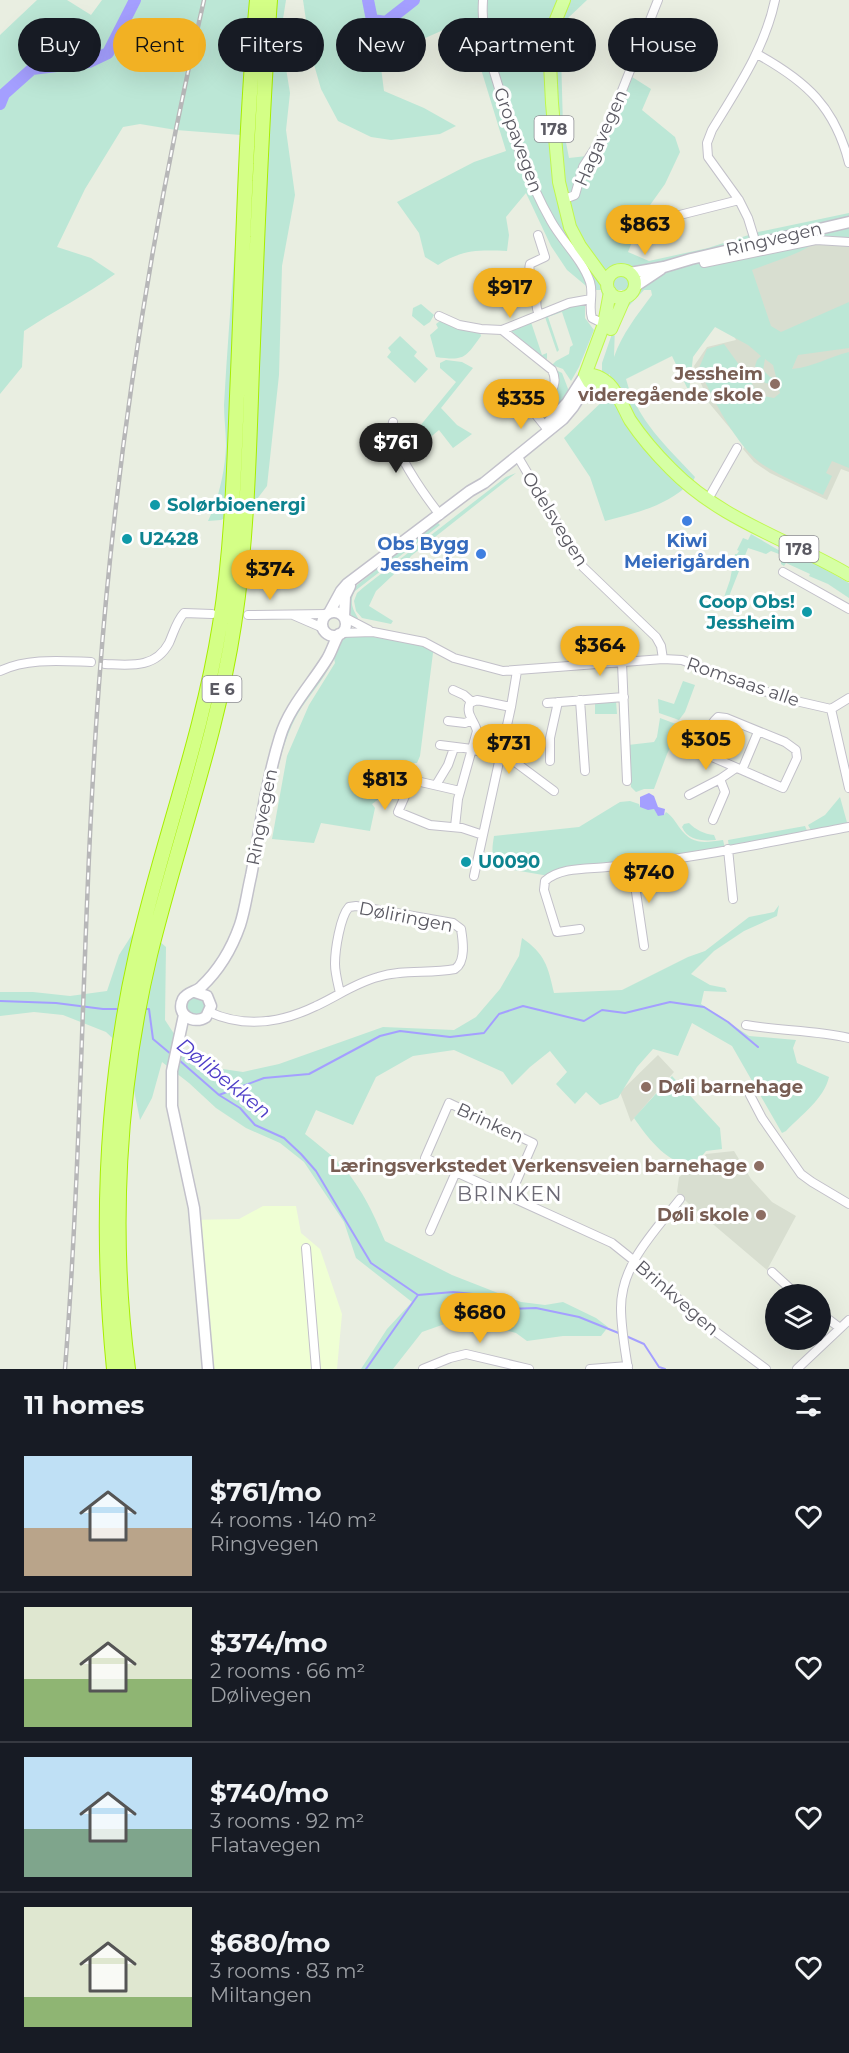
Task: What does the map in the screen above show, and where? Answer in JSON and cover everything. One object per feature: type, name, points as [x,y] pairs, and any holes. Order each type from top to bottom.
[{"type":"highway","name":"E 6","points":[[114,1369],[106,1236],[107,1150],[112,1093],[122,1025],[137,952],[196,738],[220,622],[233,499],[248,134],[257,0]]},
{"type":"highway","name":"E 6","points":[[128,1369],[122,1309],[120,1247],[120,1182],[126,1094],[135,1027],[150,954],[209,742],[226,670],[237,600],[246,503],[261,138],[270,0]]},
{"type":"main road","name":"178","points":[[564,0],[555,22],[550,63],[552,113],[562,200],[570,227],[608,288]]},
{"type":"main road","name":"Ringvegen","points":[[630,273],[703,259],[849,222]]},
{"type":"main road","points":[[324,664],[322,620],[328,614],[340,591],[518,457],[547,428],[589,377],[608,326],[625,297],[631,293],[634,279],[630,273],[616,270],[585,253]]},
{"type":"main road","name":"Ringvegen","points":[[634,287],[664,267]]},
{"type":"main road","points":[[608,326],[608,288],[610,275],[616,270]]},
{"type":"main road","points":[[608,288],[617,297],[625,297]]},
{"type":"main road","name":"178","points":[[589,377],[610,385],[646,442],[679,477],[707,501],[730,516],[819,558],[849,575]]},
{"type":"main road","points":[[470,492],[481,479],[547,428]]},
{"type":"main road","points":[[324,630],[333,636],[340,634],[346,626],[345,596],[354,579]]},
{"type":"main road","points":[[328,614],[338,612],[344,617]]},
{"type":"main road","name":"Ringvegen","points":[[208,998],[214,975],[242,919],[279,738],[297,700],[324,664],[340,634]]},
{"type":"main road","name":"Ringvegen","points":[[195,992],[214,975]]},
{"type":"main road","points":[[203,993],[208,998],[211,1006],[203,1019],[196,1021],[184,1015],[181,1007],[183,999],[188,994],[203,993]]},
{"type":"main road","points":[[184,1015],[172,1071],[172,1106],[194,1208],[208,1369]]},
{"type":"main road","points":[[180,1039],[196,1021]]},
{"type":"street","name":"Gropavegen","points":[[483,0],[482,18],[486,47],[530,180],[556,230],[585,272],[591,285],[592,318],[608,326]]},
{"type":"street","name":"Hagavegen","points":[[562,200],[575,195],[584,167],[606,131],[658,0]]},
{"type":"street","points":[[756,244],[748,218],[739,200],[708,157],[707,143],[712,130],[757,54],[770,21],[775,0]]},
{"type":"street","points":[[757,54],[791,74],[815,96],[836,124],[846,147],[849,163]]},
{"type":"street","points":[[656,221],[739,200]]},
{"type":"street","points":[[538,236],[545,257],[530,264],[529,270],[536,293],[535,307],[539,314]]},
{"type":"street","points":[[703,259],[816,240],[849,242]]},
{"type":"street","points":[[439,316],[459,325],[502,330],[579,300],[591,299]]},
{"type":"street","points":[[502,330],[552,370],[555,378],[554,389],[542,402],[536,414],[547,428]]},
{"type":"street","points":[[393,422],[392,433],[406,465],[440,515]]},
{"type":"street","points":[[707,501],[737,448]]},
{"type":"street","name":"Odelsvegen","points":[[518,457],[583,567],[656,637],[661,646],[663,659]]},
{"type":"street","points":[[783,572],[849,609]]},
{"type":"street","points":[[105,663],[138,666],[150,662],[158,657],[168,645],[177,620],[184,613],[212,615]]},
{"type":"street","points":[[291,614],[324,630]]},
{"type":"street","points":[[248,615],[328,614]]},
{"type":"street","name":"Romsaas alle","points":[[344,617],[373,632]]},
{"type":"street","name":"Romsaas alle","points":[[340,634],[373,632],[424,642],[454,658],[488,668],[517,671],[663,659],[688,662],[783,698],[831,709]]},
{"type":"street","points":[[0,671],[29,662],[91,662]]},
{"type":"street","points":[[622,663],[627,781]]},
{"type":"street","points":[[474,876],[517,671]]},
{"type":"street","points":[[453,690],[472,702]]},
{"type":"street","points":[[547,703],[624,697]]},
{"type":"street","points":[[849,698],[831,709],[849,788]]},
{"type":"street","points":[[455,827],[460,791],[477,731],[468,706],[477,700],[511,707]]},
{"type":"street","points":[[580,700],[585,771]]},
{"type":"street","points":[[550,761],[550,738],[558,702]]},
{"type":"street","points":[[718,717],[726,718],[793,747],[797,753],[797,758],[783,788],[739,769],[703,753],[703,744],[714,720],[718,717]]},
{"type":"street","points":[[448,721],[465,723],[472,720]]},
{"type":"street","points":[[689,795],[739,769],[758,732]]},
{"type":"street","points":[[440,745],[472,749],[511,759],[554,791]]},
{"type":"street","points":[[436,785],[448,765],[454,748]]},
{"type":"street","points":[[712,820],[724,792],[720,779]]},
{"type":"street","points":[[460,791],[412,780],[398,812],[430,825],[455,827],[483,835]]},
{"type":"street","points":[[580,929],[557,932],[544,891],[545,881],[559,873],[632,865],[849,826]]},
{"type":"street","points":[[728,849],[733,899]]},
{"type":"street","points":[[632,865],[644,946]]},
{"type":"street","name":"Døliringen","points":[[209,1012],[237,1022],[283,1018],[305,1011],[380,976],[423,970],[455,969],[460,966],[462,959],[461,929],[453,923],[350,906],[344,913],[336,950],[335,964],[340,993]]},
{"type":"street","points":[[746,1025],[800,1033],[818,1031],[849,1038]]},
{"type":"street","points":[[750,1095],[762,1118],[801,1174],[849,1204]]},
{"type":"street","name":"Brinken","points":[[510,1196],[533,1143],[449,1103],[425,1158],[587,1231]]},
{"type":"street","points":[[430,1231],[456,1172]]},
{"type":"street","points":[[590,1369],[628,1367],[621,1298],[634,1260],[680,1199]]},
{"type":"street","name":"Brinkvegen","points":[[587,1231],[612,1243],[712,1329],[766,1369]]},
{"type":"street","points":[[306,1248],[316,1369]]},
{"type":"street","points":[[772,1272],[785,1284]]},
{"type":"street","points":[[804,1367],[849,1320]]},
{"type":"street","points":[[831,1321],[840,1328]]},
{"type":"street","points":[[423,1369],[428,1366],[438,1367],[450,1358],[466,1354],[529,1369]]},
{"type":"shaded area","points":[[37,0],[67,0],[91,15],[102,0],[286,0],[283,18],[218,18],[218,72],[287,72],[290,93],[286,130],[295,195],[282,266],[279,375],[267,486],[254,503],[221,520],[208,521],[223,475],[225,455],[224,405],[241,135],[176,130],[140,124],[123,127],[85,189],[57,247],[91,258],[115,274],[24,331],[22,367],[0,394],[0,35]]},
{"type":"shaded area","points":[[303,0],[587,0],[568,18],[438,18],[438,32],[426,38],[426,18],[336,18],[336,72],[382,72],[384,91],[424,108],[456,126],[440,134],[391,140],[371,137],[338,121],[321,89],[316,72],[324,72],[324,18],[306,18]]},
{"type":"shaded area","points":[[482,72],[561,72],[563,127],[569,158],[587,156],[605,125],[617,90],[629,75],[651,89],[642,110],[675,137],[680,152],[665,184],[643,215],[628,252],[649,261],[708,248],[758,232],[849,213],[849,238],[825,236],[800,252],[752,270],[771,326],[781,332],[849,302],[849,348],[798,355],[792,369],[849,352],[849,468],[832,461],[826,473],[832,476],[823,495],[765,466],[745,448],[726,422],[699,368],[707,349],[724,344],[758,395],[774,398],[780,393],[773,365],[765,359],[763,370],[770,377],[775,378],[771,384],[765,383],[755,366],[761,356],[748,345],[715,327],[693,357],[689,392],[672,356],[626,379],[645,420],[695,477],[693,481],[708,493],[690,483],[661,503],[639,512],[605,521],[590,477],[564,438],[608,396],[610,374],[605,378],[602,363],[615,325],[614,357],[635,317],[652,295],[651,290],[644,290],[624,311],[628,301],[637,290],[605,290],[604,302],[601,290],[591,290],[567,270],[551,246],[526,193],[506,217],[509,235],[507,251],[463,253],[438,265],[425,257],[419,233],[397,202],[474,162],[506,151]]},
{"type":"shaded area","name":"Jessheim videregående skole","points":[[814,238],[849,238],[849,472],[841,469],[827,500],[770,473],[754,462],[743,449],[745,446],[709,403],[694,366],[707,347],[736,340],[702,267]]},
{"type":"shaded area","points":[[582,303],[585,305],[585,318],[594,330],[571,381],[563,369],[552,365],[569,354],[570,347],[573,345],[562,312],[548,317],[559,350],[557,352],[545,317],[542,316]]},
{"type":"shaded area","points":[[421,304],[434,315],[424,326],[412,316],[413,308]]},
{"type":"shaded area","points":[[440,321],[480,332],[481,336],[467,353],[459,358],[436,357],[430,335],[438,328],[436,324]]},
{"type":"shaded area","points":[[531,322],[542,355],[547,353],[547,359],[542,358],[508,328]]},
{"type":"shaded area","points":[[400,336],[417,352],[414,356],[428,369],[415,383],[387,357],[391,352],[388,348]]},
{"type":"shaded area","points":[[446,360],[462,362],[473,368],[441,408],[457,425],[472,434],[453,448],[439,430],[421,445],[415,432],[456,382],[440,368],[440,363]]},
{"type":"shaded area","points":[[556,370],[562,373],[570,394],[545,420],[540,417],[540,412],[557,388]]},
{"type":"shaded area","points":[[516,473],[411,556],[376,591],[369,606],[393,621],[391,624],[362,618],[356,611],[354,601],[357,593],[506,477]]},
{"type":"shaded area","points":[[437,522],[440,525],[355,591],[352,601],[357,621],[348,606],[348,598],[352,589]]},
{"type":"shaded area","points":[[751,534],[782,552],[779,554],[771,551],[766,554],[748,548],[726,604],[723,600],[735,554],[739,551],[737,550],[743,538],[748,540]]},
{"type":"shaded area","points":[[786,552],[816,564],[849,583],[849,598],[828,584],[809,576],[810,574],[786,563],[784,566],[781,564],[781,558]]},
{"type":"shaded area","points":[[329,632],[372,635],[373,637],[434,645],[420,756],[417,763],[402,760],[380,776],[380,798],[372,804],[375,808],[370,831],[321,823],[314,843],[272,839],[287,756],[309,705],[335,663],[334,658],[302,707],[286,739],[277,771],[262,851],[260,851],[279,754],[294,713],[333,649]]},
{"type":"shaded area","points":[[683,681],[695,685],[685,712],[679,720],[659,713],[658,699],[674,704]]},
{"type":"shaded area","points":[[616,701],[617,714],[595,714],[595,703]]},
{"type":"shaded area","points":[[660,718],[676,724],[676,736],[654,789],[636,792],[631,787],[628,745],[654,742]]},
{"type":"shaded area","points":[[649,793],[654,796],[658,807],[665,809],[664,815],[658,816],[654,809],[648,810],[640,807],[640,797]]},
{"type":"shaded area","points":[[840,797],[848,826],[812,832],[808,825],[825,815]]},
{"type":"shaded area","points":[[630,801],[639,804],[640,807],[654,808],[657,814],[664,815],[666,812],[693,840],[704,842],[723,840],[725,848],[549,876],[497,867],[492,852],[494,836],[579,827],[620,802]]},
{"type":"shaded area","points":[[689,823],[700,831],[714,835],[716,840],[692,838],[682,827]]},
{"type":"shaded area","points":[[805,826],[808,833],[729,847],[728,840]]},
{"type":"shaded area","points":[[779,905],[777,916],[744,931],[714,951],[691,974],[710,985],[725,988],[727,992],[704,991],[701,1004],[749,1036],[796,1040],[793,1048],[797,1063],[829,1077],[817,1100],[782,1133],[732,1046],[692,1023],[678,1056],[653,1049],[637,1067],[618,1098],[600,1105],[586,1092],[575,1104],[556,1084],[567,1072],[550,1051],[512,1085],[503,1072],[454,1050],[413,1056],[376,1077],[353,1125],[316,1110],[305,1134],[345,1169],[371,1209],[385,1241],[452,1275],[521,1302],[545,1305],[563,1302],[596,1318],[608,1327],[601,1336],[563,1336],[527,1341],[516,1333],[489,1325],[473,1314],[422,1332],[393,1369],[361,1369],[387,1329],[412,1302],[356,1258],[344,1222],[304,1162],[280,1143],[246,1128],[216,1108],[162,1062],[152,1098],[140,1120],[126,1051],[106,1032],[63,1015],[34,1012],[0,1016],[0,992],[33,992],[70,996],[107,991],[119,955],[135,930],[150,933],[166,947],[165,1020],[184,1049],[216,1068],[243,1072],[279,1064],[383,1027],[454,1030],[476,1017],[500,989],[519,956],[522,938],[541,955],[550,975],[554,993],[622,990],[705,951],[749,917],[774,912]]},
{"type":"shaded area","points":[[196,997],[202,1000],[205,1006],[202,1012],[196,1015],[190,1012],[187,1006],[190,1000]]},
{"type":"shaded area","points":[[658,1055],[674,1072],[631,1122],[620,1092]]},
{"type":"shaded area","points":[[672,1076],[720,1128],[722,1149],[706,1151],[697,1160],[687,1163],[677,1161],[657,1147],[634,1118]]},
{"type":"shaded area","points":[[734,1151],[751,1179],[772,1202],[796,1216],[767,1270],[677,1192],[679,1177],[702,1160],[706,1154]]},
{"type":"shaded area","points":[[263,1206],[296,1206],[301,1233],[320,1249],[342,1314],[337,1369],[203,1369],[189,1220],[239,1219]]},
{"type":"waterway","points":[[0,104],[4,94],[32,69],[89,62],[108,53],[135,0]]},
{"type":"waterway","points":[[368,0],[372,20],[386,22],[414,0]]},
{"type":"waterway","name":"Dølibekken","points":[[0,1001],[120,1009]]},
{"type":"waterway","points":[[219,1095],[264,1078],[309,1074],[380,1036],[400,1031],[450,1037],[484,1033],[499,1014],[523,1006],[584,1021],[602,1010],[625,1013],[670,1002],[704,1007],[728,1022],[758,1047]]},
{"type":"waterway","name":"Dølibekken","points":[[143,1009],[149,1009],[153,1039],[172,1055]]},
{"type":"waterway","name":"Dølibekken","points":[[179,1060],[219,1095],[240,1108],[255,1125],[284,1138],[301,1154],[316,1171],[371,1263],[418,1295]]},
{"type":"waterway","points":[[366,1369],[418,1295],[453,1292],[473,1294],[507,1309],[536,1308],[579,1317],[621,1334]]},
{"type":"waterway","points":[[626,1336],[644,1344],[659,1367],[665,1369]]},
{"type":"railway","points":[[65,1369],[76,1198],[93,770],[106,598],[126,425],[152,254],[204,0]]},
{"type":"place","name":"Jessheim videregående skole","points":[[775,384]]},
{"type":"place","name":"Solørbioenergi","points":[[155,505]]},
{"type":"place","name":"Kiwi Meierigården","points":[[687,521]]},
{"type":"place","name":"U2428","points":[[127,539]]},
{"type":"place","name":"Obs Bygg Jessheim","points":[[481,554]]},
{"type":"place","name":"Coop Obs! Jessheim","points":[[807,612]]},
{"type":"place","name":"U0090","points":[[466,862]]},
{"type":"place","name":"Døli barnehage","points":[[646,1087]]},
{"type":"place","name":"Læringsverkstedet Verkensveien barnehage","points":[[759,1166]]},
{"type":"place","name":"Døli skole","points":[[761,1215]]},
{"type":"district","name":"BRINKEN","points":[[510,1194]]}]
